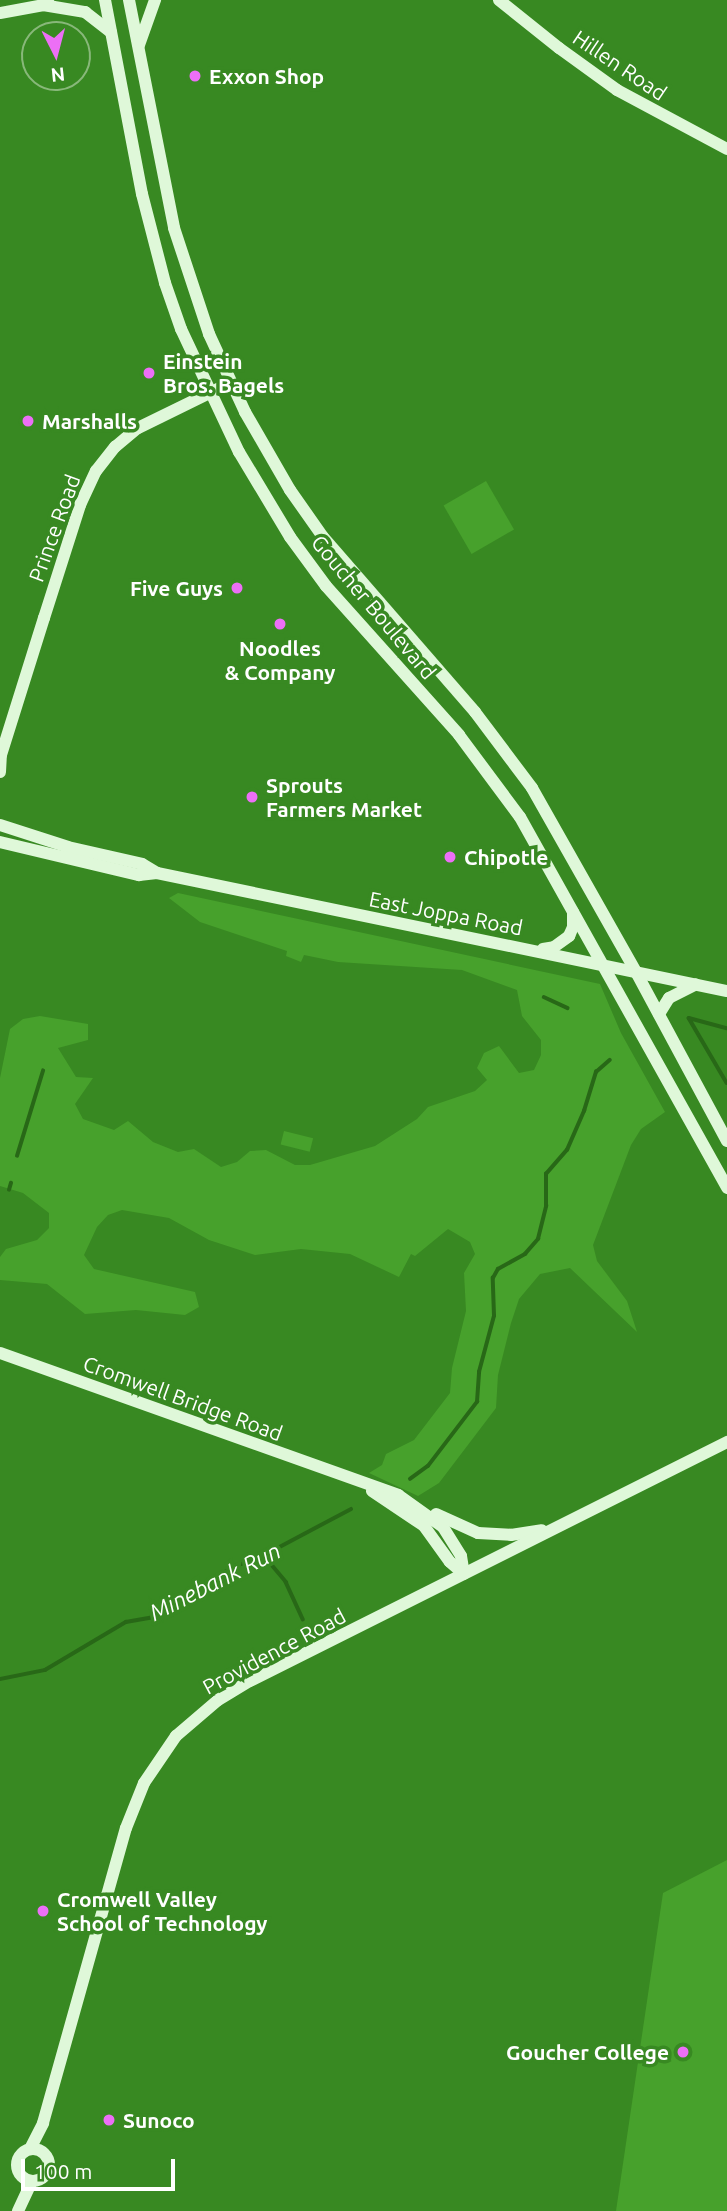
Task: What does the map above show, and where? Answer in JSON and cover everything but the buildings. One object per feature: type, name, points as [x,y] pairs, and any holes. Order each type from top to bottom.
[{"type":"main road","points":[[0,13],[70,0]]},
{"type":"main road","name":"Goucher Boulevard","points":[[105,0],[154,243],[181,329],[248,469],[297,547],[326,586],[458,735],[498,787],[539,848],[727,1188]]},
{"type":"main road","name":"Goucher Boulevard","points":[[129,0],[137,52],[174,228],[205,324],[230,383],[275,466],[323,537],[475,712],[517,766],[560,835],[727,1141]]},
{"type":"main road","points":[[137,52],[146,17],[155,0]]},
{"type":"main road","name":"Hillen Road","points":[[499,0],[617,90],[727,149]]},
{"type":"main road","points":[[43,5],[85,12],[111,32]]},
{"type":"main road","name":"Prince Road","points":[[0,772],[0,755],[80,505],[96,471],[115,447],[138,428],[230,383]]},
{"type":"main road","name":"East Joppa Road","points":[[0,825],[68,847],[142,864],[157,873]]},
{"type":"main road","name":"East Joppa Road","points":[[0,842],[139,875],[157,873],[727,991]]},
{"type":"main road","points":[[536,951],[554,947],[569,936],[573,927],[573,908]]},
{"type":"main road","points":[[659,1014],[669,998],[696,984]]},
{"type":"main road","name":"Cromwell Bridge Road","points":[[0,1353],[398,1495],[443,1527],[461,1556],[464,1574]]},
{"type":"main road","name":"Providence Road","points":[[36,2150],[126,1828],[144,1783],[164,1750],[189,1723],[233,1691],[727,1442]]},
{"type":"main road","name":"Cromwell Bridge Road","points":[[354,1480],[424,1526],[450,1562],[464,1574]]},
{"type":"main road","points":[[417,1506],[478,1533],[511,1535],[557,1528]]},
{"type":"main road","points":[[18,2211],[27,2179],[17,2162],[21,2153],[36,2150],[48,2157],[49,2168],[43,2178],[27,2179]]},
{"type":"green space","points":[[486,481],[514,529],[472,554],[444,506]]},
{"type":"green space","points":[[178,893],[600,984],[621,1033],[665,1112],[641,1129],[631,1145],[593,1245],[597,1261],[627,1301],[637,1332],[570,1268],[540,1274],[519,1299],[511,1323],[498,1375],[496,1408],[439,1483],[418,1496],[369,1473],[382,1465],[386,1454],[414,1440],[450,1393],[452,1368],[466,1311],[464,1273],[475,1254],[470,1242],[448,1229],[415,1256],[411,1254],[399,1277],[350,1254],[301,1249],[255,1255],[209,1240],[169,1218],[122,1210],[108,1215],[97,1227],[84,1255],[94,1269],[195,1292],[199,1307],[185,1315],[136,1310],[85,1314],[47,1284],[0,1280],[0,1257],[6,1249],[37,1240],[49,1228],[49,1213],[23,1193],[0,1186],[0,1078],[10,1029],[23,1019],[40,1016],[88,1024],[88,1040],[58,1048],[76,1077],[93,1078],[75,1104],[83,1119],[114,1130],[128,1121],[153,1142],[178,1152],[194,1149],[221,1167],[237,1162],[250,1151],[266,1150],[295,1165],[310,1165],[375,1146],[417,1119],[428,1107],[475,1091],[487,1080],[477,1068],[484,1053],[499,1046],[519,1073],[534,1070],[541,1055],[541,1040],[522,1016],[517,990],[462,970],[338,962],[304,955],[301,962],[286,956],[287,951],[200,922],[169,898]]},
{"type":"green space","points":[[284,1131],[313,1138],[310,1152],[281,1145]]},
{"type":"green space","name":"Goucher College","points":[[727,1860],[727,2211],[616,2211],[663,1893]]},
{"type":"waterway","points":[[544,997],[568,1008]]},
{"type":"waterway","points":[[689,1018],[727,1083]]},
{"type":"waterway","points":[[689,1018],[727,1028]]},
{"type":"waterway","name":"Minebank Run","points":[[410,1479],[428,1466],[477,1402],[479,1372],[494,1316],[493,1278],[498,1269],[525,1254],[538,1239],[546,1206],[546,1174],[567,1150],[584,1111],[596,1072],[610,1060]]},
{"type":"waterway","points":[[17,1156],[43,1071]]},
{"type":"waterway","points":[[9,1190],[11,1183]]},
{"type":"waterway","name":"Minebank Run","points":[[0,1679],[45,1670],[126,1622],[153,1617],[179,1604],[237,1565],[266,1558],[274,1550],[351,1509]]},
{"type":"waterway","points":[[267,1559],[286,1582],[303,1619]]},
{"type":"place","name":"Exxon Shop","points":[[195,76]]},
{"type":"place","name":"Einstein Bros. Bagels","points":[[149,373]]},
{"type":"place","name":"Marshalls","points":[[28,421]]},
{"type":"place","name":"Five Guys","points":[[237,588]]},
{"type":"place","name":"Noodles & Company","points":[[280,624]]},
{"type":"place","name":"Sprouts Farmers Market","points":[[252,797]]},
{"type":"place","name":"Chipotle","points":[[450,857]]},
{"type":"place","name":"Cromwell Valley School of Technology","points":[[43,1911]]},
{"type":"place","name":"Goucher College","points":[[683,2052]]},
{"type":"place","name":"Sunoco","points":[[109,2120]]}]
